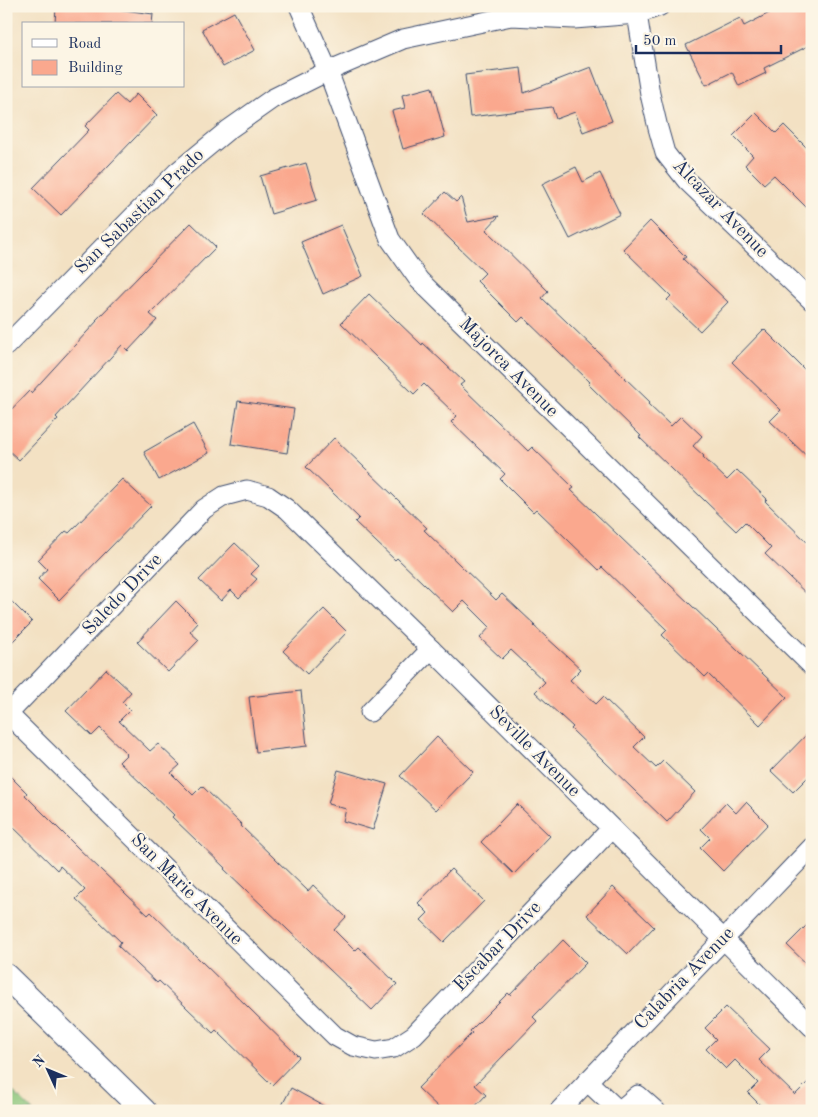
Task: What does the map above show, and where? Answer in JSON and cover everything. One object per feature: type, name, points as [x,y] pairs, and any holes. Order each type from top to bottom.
[{"type":"main road","points":[[6,976],[138,1109]]},
{"type":"street","name":"Majorca Avenue","points":[[299,6],[328,70],[390,239],[419,280],[812,666]]},
{"type":"street","name":"San Sabastian Prado","points":[[6,346],[177,172],[228,130],[272,99],[328,70],[403,39],[511,16],[574,19],[637,14],[660,6]]},
{"type":"street","name":"Alcazar Avenue","points":[[637,14],[650,94],[665,153],[686,181],[812,301]]},
{"type":"street","name":"Seville Avenue","points":[[247,490],[268,496],[287,509],[812,1027]]},
{"type":"street","name":"Saledo Drive","points":[[7,713],[204,509],[224,496],[247,490]]},
{"type":"street","points":[[370,712],[431,649]]},
{"type":"street","name":"San Marie Avenue","points":[[7,713],[335,1036],[353,1046],[376,1051]]},
{"type":"street","name":"Escabar Drive","points":[[376,1051],[394,1048],[414,1035],[611,829]]},
{"type":"street","name":"Calabria Avenue","points":[[558,1111],[812,847]]},
{"type":"street","points":[[587,1081],[619,1110],[638,1095],[656,1111]]},
{"type":"green space","points":[[6,1085],[33,1111],[6,1111]]},
{"type":"building","points":[[56,6],[109,6],[109,8],[153,14],[152,22],[55,22]]},
{"type":"building","points":[[783,6],[812,6],[812,44],[764,68],[766,73],[739,86],[732,72],[706,85],[686,45],[740,18],[744,26]]},
{"type":"building","points":[[234,12],[255,50],[223,67],[202,29]]},
{"type":"building","points":[[591,67],[612,121],[583,132],[575,112],[556,119],[552,107],[470,117],[465,75],[521,68],[524,93]]},
{"type":"building","points":[[432,87],[445,137],[403,149],[392,111],[405,108],[402,95]]},
{"type":"building","points":[[116,94],[127,104],[136,94],[157,115],[61,215],[33,188],[89,130],[85,126]]},
{"type":"building","points":[[756,113],[776,133],[784,125],[812,153],[812,213],[774,175],[764,184],[745,165],[753,156],[733,136]]},
{"type":"building","points":[[306,163],[317,200],[271,214],[260,176]]},
{"type":"building","points":[[576,167],[583,182],[600,173],[620,214],[570,239],[542,184]]},
{"type":"building","points":[[445,192],[456,202],[461,197],[468,222],[499,216],[486,230],[548,291],[542,298],[650,402],[648,404],[671,426],[681,416],[702,436],[693,446],[727,480],[737,470],[767,499],[765,501],[812,547],[812,599],[765,554],[771,548],[745,522],[736,531],[639,437],[641,436],[588,384],[590,382],[523,317],[518,322],[477,281],[485,273],[424,214]]},
{"type":"building","points":[[650,221],[686,257],[683,259],[728,302],[700,331],[667,300],[671,296],[623,249]]},
{"type":"building","points":[[191,223],[216,247],[150,314],[157,320],[128,351],[122,345],[56,417],[58,419],[19,460],[6,448],[6,415],[29,391],[31,393],[96,320]]},
{"type":"building","points":[[341,225],[363,276],[323,294],[301,242]]},
{"type":"building","points":[[369,294],[464,382],[460,385],[528,451],[532,447],[574,488],[571,490],[787,697],[760,725],[708,674],[705,677],[662,635],[667,630],[602,567],[599,570],[536,509],[533,512],[500,479],[505,474],[451,422],[457,416],[424,384],[414,394],[341,323]]},
{"type":"building","points":[[764,329],[812,377],[812,461],[770,421],[781,410],[732,362]]},
{"type":"building","points":[[238,401],[294,409],[287,453],[231,444]]},
{"type":"building","points":[[193,424],[209,453],[159,480],[144,452]]},
{"type":"building","points":[[334,438],[427,528],[424,530],[496,600],[502,594],[581,669],[570,680],[596,704],[603,697],[644,737],[634,747],[656,768],[663,761],[695,792],[667,822],[571,729],[573,727],[535,692],[545,682],[511,650],[502,659],[480,638],[490,627],[464,601],[453,612],[397,558],[395,560],[355,522],[359,518],[306,467]]},
{"type":"building","points":[[122,479],[151,506],[59,600],[38,579],[47,569],[38,560],[66,531],[69,533]]},
{"type":"building","points":[[235,543],[259,566],[251,574],[257,579],[239,598],[231,590],[221,601],[199,580]]},
{"type":"building","points":[[6,596],[32,622],[6,648]]},
{"type":"building","points":[[176,601],[198,623],[190,632],[199,640],[168,672],[137,642]]},
{"type":"building","points":[[324,609],[347,632],[307,674],[283,651]]},
{"type":"building","points":[[106,669],[131,692],[122,702],[130,710],[119,721],[150,751],[158,744],[180,765],[171,773],[193,795],[202,786],[308,891],[313,885],[346,917],[334,930],[355,951],[359,947],[397,984],[372,1010],[224,869],[172,817],[174,815],[119,762],[127,754],[100,728],[92,736],[66,711]]},
{"type":"building","points":[[301,691],[307,746],[256,752],[249,697]]},
{"type":"building","points":[[812,729],[812,773],[793,792],[771,771]]},
{"type":"building","points":[[437,737],[473,772],[436,810],[400,776]]},
{"type":"building","points":[[338,770],[387,784],[373,830],[343,821],[346,809],[328,804]]},
{"type":"building","points":[[6,772],[27,793],[25,795],[78,848],[148,915],[151,912],[299,1057],[272,1085],[216,1030],[213,1033],[159,981],[157,983],[118,946],[121,942],[76,899],[85,890],[60,866],[57,870],[6,820]]},
{"type":"building","points":[[746,802],[768,824],[723,871],[700,848],[710,838],[701,829],[726,803],[736,813]]},
{"type":"building","points":[[517,804],[550,836],[514,874],[481,842]]},
{"type":"building","points":[[451,869],[484,901],[444,942],[421,920],[428,913],[418,903]]},
{"type":"building","points":[[613,887],[654,927],[628,954],[587,915]]},
{"type":"building","points":[[812,920],[812,969],[787,945]]},
{"type":"building","points":[[563,940],[586,963],[533,1017],[537,1021],[475,1085],[486,1095],[471,1111],[442,1111],[418,1088],[472,1033],[470,1031],[508,993],[510,995]]},
{"type":"building","points":[[726,1007],[770,1049],[759,1060],[795,1095],[812,1078],[812,1111],[766,1111],[748,1093],[758,1083],[735,1060],[726,1069],[706,1049],[716,1039],[705,1028]]},
{"type":"building","points":[[291,1088],[333,1111],[279,1111]]}]
